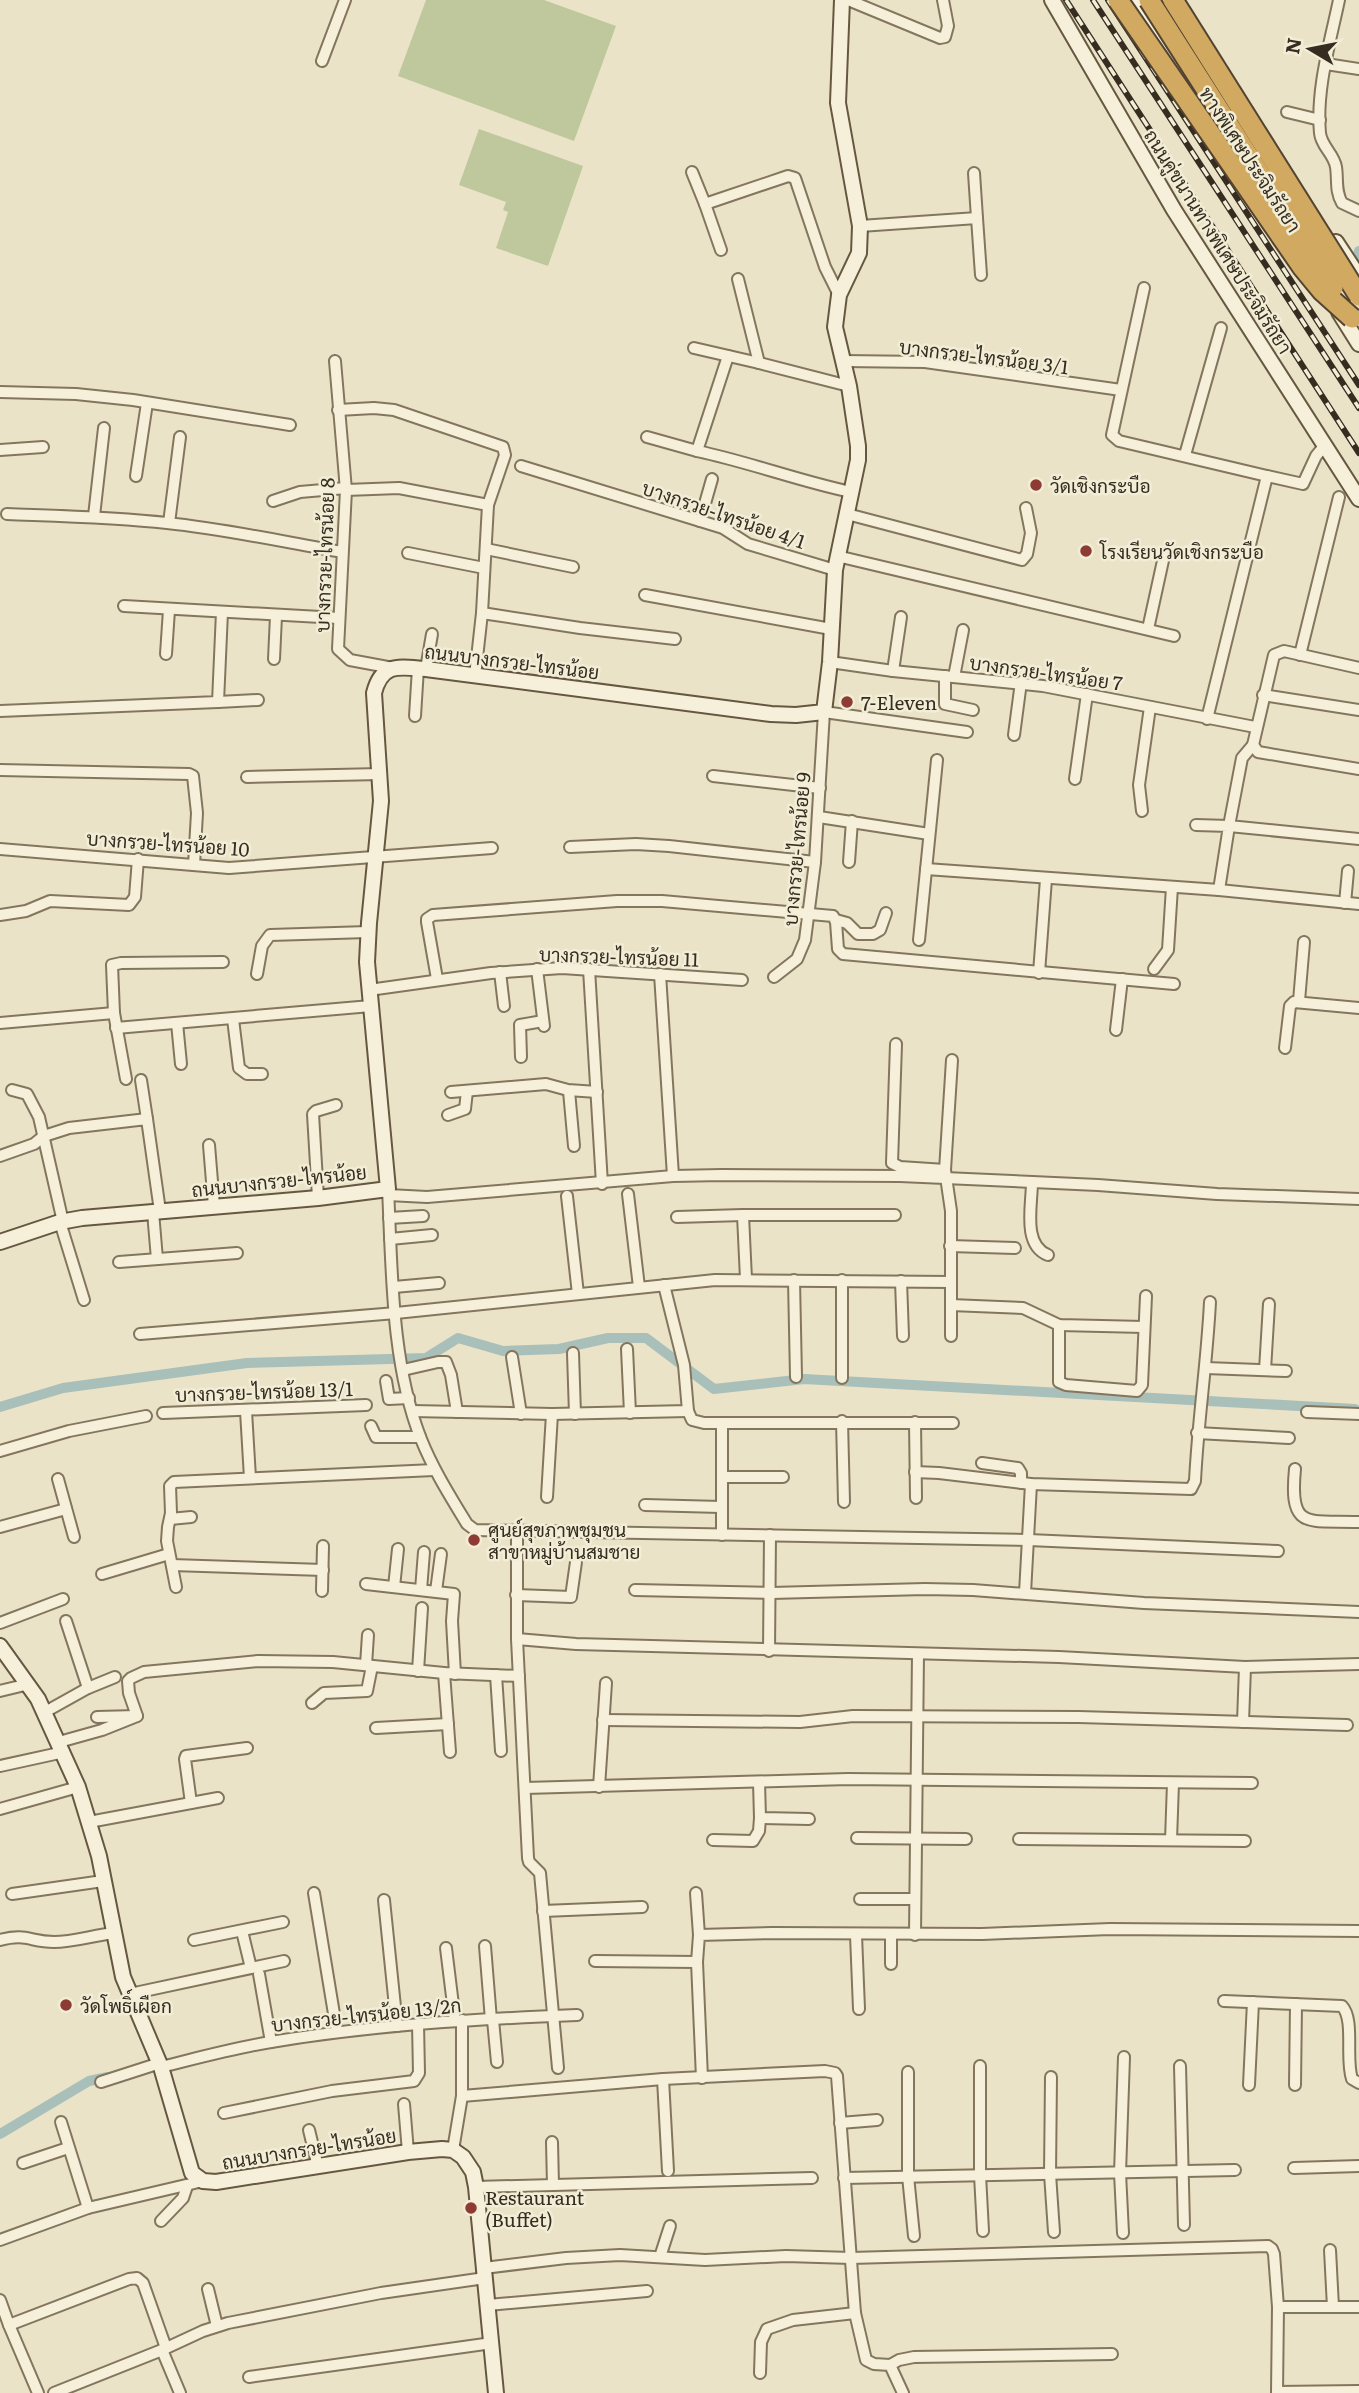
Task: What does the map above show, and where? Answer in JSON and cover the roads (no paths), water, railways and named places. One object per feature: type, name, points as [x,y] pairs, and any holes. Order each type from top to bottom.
[{"type":"highway","name":"ทางพิเศษประจิมรัถยา","points":[[1118,0],[1303,268],[1322,291],[1352,318],[1149,0]]},
{"type":"highway","name":"ทางพิเศษประจิมรัถยา","points":[[1173,0],[1359,296]]},
{"type":"main road","points":[[824,712],[836,563],[858,446],[849,386],[835,327],[839,295],[859,253],[860,226],[838,103],[842,0]]},
{"type":"main road","name":"ถนนคู่ขนานทางพิเศษประจิมรัถยา","points":[[1052,0],[1174,210],[1359,499]]},
{"type":"main road","points":[[1135,0],[1359,344]]},
{"type":"main road","points":[[1178,0],[1359,278]]},
{"type":"main road","points":[[1248,171],[1276,150]]},
{"type":"main road","name":"ถนนบางกรวย-ไทรน้อย","points":[[0,1242],[61,1222],[318,1198],[388,1197],[369,990],[368,932],[382,801],[374,693],[380,677],[393,668],[422,669],[771,714],[796,716],[824,712]]},
{"type":"main road","name":"ถนนบางกรวย-ไทรน้อย","points":[[0,1646],[46,1712],[78,1787],[103,1881],[123,1977],[160,2065],[190,2168],[195,2176],[203,2181],[216,2182],[408,2152],[453,2150]]},
{"type":"main road","points":[[453,2150],[468,2163],[477,2188],[496,2393]]},
{"type":"street","points":[[322,61],[345,0]]},
{"type":"street","points":[[848,0],[940,38],[945,37],[948,31],[943,0]]},
{"type":"street","points":[[1339,0],[1326,64],[1320,137],[1335,163],[1342,203],[1359,211]]},
{"type":"street","points":[[1326,64],[1359,69]]},
{"type":"street","points":[[1287,112],[1320,126]]},
{"type":"street","points":[[692,172],[721,250]]},
{"type":"street","points":[[974,173],[981,275]]},
{"type":"street","points":[[705,204],[788,176],[795,178],[825,267],[839,295]]},
{"type":"street","points":[[860,226],[977,218]]},
{"type":"street","points":[[738,279],[760,363]]},
{"type":"street","points":[[1144,288],[1113,429],[1115,439],[1303,484],[1316,456],[1325,445]]},
{"type":"street","points":[[1185,455],[1221,328]]},
{"type":"street","points":[[694,348],[849,386]]},
{"type":"street","points":[[697,451],[728,356]]},
{"type":"street","name":"บางกรวย-ไทรน้อย 8","points":[[335,361],[346,489],[338,649],[350,660],[393,668]]},
{"type":"street","name":"บางกรวย-ไทรน้อย 3/1","points":[[843,361],[925,362],[1121,390]]},
{"type":"street","points":[[0,392],[76,394],[290,425]]},
{"type":"street","points":[[136,476],[147,403]]},
{"type":"street","points":[[338,410],[374,408],[394,411],[503,447],[505,455],[488,505],[482,613],[475,676]]},
{"type":"street","points":[[94,516],[104,428]]},
{"type":"street","points":[[169,523],[180,437]]},
{"type":"street","points":[[647,437],[729,458],[797,480],[851,492]]},
{"type":"street","points":[[0,450],[43,447]]},
{"type":"street","name":"บางกรวย-ไทรน้อย 4/1","points":[[521,466],[723,528],[748,544],[997,595],[1174,636]]},
{"type":"street","points":[[1206,719],[1267,476]]},
{"type":"street","points":[[700,522],[712,479]]},
{"type":"street","points":[[273,500],[300,492],[388,487],[488,505]]},
{"type":"street","points":[[1300,655],[1339,498]]},
{"type":"street","points":[[847,514],[1022,560],[1027,554],[1031,533],[1026,508]]},
{"type":"street","points":[[7,514],[94,516],[169,523],[342,552]]},
{"type":"street","points":[[486,549],[573,567]]},
{"type":"street","points":[[408,553],[484,568]]},
{"type":"street","points":[[1148,629],[1164,556]]},
{"type":"street","points":[[645,595],[831,629]]},
{"type":"street","points":[[124,606],[338,618]]},
{"type":"street","points":[[166,654],[169,610]]},
{"type":"street","points":[[218,702],[222,612]]},
{"type":"street","points":[[482,613],[675,639]]},
{"type":"street","points":[[274,659],[276,616]]},
{"type":"street","points":[[893,671],[901,617]]},
{"type":"street","points":[[963,630],[944,704],[973,710]]},
{"type":"street","points":[[415,716],[422,669],[432,634]]},
{"type":"street","points":[[1219,890],[1242,758],[1253,745],[1255,727],[1274,655],[1284,651],[1359,668]]},
{"type":"street","name":"บางกรวย-ไทรน้อย 7","points":[[830,662],[949,677],[1021,682],[1255,727]]},
{"type":"street","points":[[1014,735],[1021,682]]},
{"type":"street","points":[[1075,779],[1087,695]]},
{"type":"street","points":[[1263,695],[1359,710]]},
{"type":"street","points":[[0,711],[258,700]]},
{"type":"street","points":[[1142,811],[1139,785],[1150,707]]},
{"type":"street","points":[[824,712],[967,732]]},
{"type":"street","name":"บางกรวย-ไทรน้อย 9","points":[[774,977],[793,964],[801,953],[810,914],[819,817],[824,712]]},
{"type":"street","points":[[1253,745],[1258,752],[1359,769]]},
{"type":"street","points":[[919,940],[937,760]]},
{"type":"street","points":[[0,770],[189,774],[193,776],[197,813],[194,864]]},
{"type":"street","points":[[247,777],[381,774]]},
{"type":"street","points":[[713,776],[820,788]]},
{"type":"street","points":[[819,817],[929,834]]},
{"type":"street","points":[[849,863],[852,821]]},
{"type":"street","points":[[1196,825],[1359,839]]},
{"type":"street","points":[[570,847],[636,844],[669,846],[815,862]]},
{"type":"street","name":"บางกรวย-ไทรน้อย 10","points":[[0,849],[244,867],[492,848]]},
{"type":"street","points":[[0,915],[26,911],[50,901],[129,905],[135,897],[138,859]]},
{"type":"street","points":[[926,869],[1219,890],[1359,904]]},
{"type":"street","points":[[1345,903],[1348,871]]},
{"type":"street","points":[[1039,973],[1046,879]]},
{"type":"street","points":[[1154,969],[1168,950],[1172,887]]},
{"type":"street","points":[[437,979],[427,922],[433,915],[617,901],[662,901],[833,916],[836,920],[847,923],[858,934],[873,934],[880,930],[886,913]]},
{"type":"street","points":[[836,920],[838,949],[843,954],[1174,984]]},
{"type":"street","points":[[257,974],[262,946],[270,935],[368,932]]},
{"type":"street","points":[[1299,1001],[1304,942]]},
{"type":"street","points":[[126,1079],[114,1013],[114,963],[223,962]]},
{"type":"street","points":[[521,1058],[520,1025],[543,1023],[537,969]]},
{"type":"street","name":"บางกรวย-ไทรน้อย 11","points":[[369,990],[437,979],[537,969],[589,969],[742,980]]},
{"type":"street","points":[[589,969],[602,1184]]},
{"type":"street","points":[[500,972],[504,1006]]},
{"type":"street","points":[[660,974],[673,1176]]},
{"type":"street","points":[[1116,1030],[1122,979]]},
{"type":"street","points":[[1285,1048],[1290,1006],[1294,1002],[1358,1008],[1359,996]]},
{"type":"street","points":[[116,1028],[371,1006]]},
{"type":"street","points":[[0,1023],[114,1013]]},
{"type":"street","points":[[233,1018],[239,1068],[247,1074],[262,1074]]},
{"type":"street","points":[[177,1023],[181,1064]]},
{"type":"street","points":[[897,1044],[892,1163],[947,1180]]},
{"type":"street","points":[[951,1336],[947,1180],[952,1060]]},
{"type":"street","points":[[141,1080],[157,1211],[157,1259]]},
{"type":"street","points":[[451,1092],[546,1084],[569,1091],[597,1092]]},
{"type":"street","points":[[12,1090],[22,1091],[30,1099],[39,1117],[61,1222],[84,1300]]},
{"type":"street","points":[[448,1115],[465,1110],[467,1091]]},
{"type":"street","points":[[569,1091],[574,1146]]},
{"type":"street","points":[[318,1198],[313,1114],[336,1105]]},
{"type":"street","points":[[0,1156],[69,1128],[147,1119]]},
{"type":"street","points":[[209,1145],[215,1206]]},
{"type":"street","points":[[1278,1551],[1029,1540],[479,1531],[467,1524],[434,1470],[412,1411],[402,1363],[396,1313],[388,1197],[427,1197],[673,1176],[901,1176],[1217,1194],[1359,1199]]},
{"type":"street","points":[[1032,1182],[1032,1239],[1038,1251],[1048,1255]]},
{"type":"street","points":[[628,1194],[639,1287]]},
{"type":"street","points":[[567,1196],[578,1294]]},
{"type":"street","points":[[743,1215],[746,1279]]},
{"type":"street","points":[[677,1217],[895,1215]]},
{"type":"street","points":[[389,1218],[422,1216]]},
{"type":"street","points":[[390,1238],[432,1236]]},
{"type":"street","points":[[950,1246],[1015,1248]]},
{"type":"street","points":[[120,1262],[237,1253]]},
{"type":"street","points":[[140,1334],[396,1313],[639,1287],[746,1279],[951,1282]]},
{"type":"street","points":[[794,1280],[796,1377]]},
{"type":"street","points":[[842,1280],[842,1378]]},
{"type":"street","points":[[901,1281],[903,1336]]},
{"type":"street","points":[[394,1287],[439,1283]]},
{"type":"street","points":[[664,1285],[684,1366],[688,1411],[696,1423],[953,1423]]},
{"type":"street","points":[[1059,1325],[1059,1382],[1066,1385],[1137,1391],[1142,1385],[1146,1296]]},
{"type":"street","points":[[915,1472],[1026,1484],[1191,1489],[1195,1480],[1200,1394],[1206,1368],[1210,1302]]},
{"type":"street","points":[[1265,1370],[1269,1304]]},
{"type":"street","points":[[951,1306],[1014,1306],[1031,1310],[1059,1325],[1144,1327]]},
{"type":"street","points":[[627,1349],[630,1413]]},
{"type":"street","points":[[573,1353],[575,1414]]},
{"type":"street","points":[[512,1357],[521,1414]]},
{"type":"street","points":[[402,1363],[446,1362],[457,1412]]},
{"type":"street","points":[[1206,1368],[1286,1371]]},
{"type":"street","points":[[386,1381],[389,1399],[409,1398]]},
{"type":"street","name":"บางกรวย-ไทรน้อย 13/1","points":[[163,1413],[366,1405]]},
{"type":"street","points":[[246,1411],[250,1478]]},
{"type":"street","points":[[412,1411],[575,1414],[688,1411]]},
{"type":"street","points":[[1307,1412],[1359,1414]]},
{"type":"street","points":[[547,1497],[552,1414]]},
{"type":"street","points":[[0,1451],[69,1431],[146,1416]]},
{"type":"street","points":[[842,1421],[844,1502]]},
{"type":"street","points":[[915,1422],[916,1497]]},
{"type":"street","points":[[722,1423],[722,1535]]},
{"type":"street","points":[[371,1426],[376,1437],[420,1437]]},
{"type":"street","points":[[1197,1433],[1289,1438]]},
{"type":"street","points":[[982,1463],[1018,1468],[1026,1484],[1029,1540],[1025,1593]]},
{"type":"street","points":[[1295,1469],[1293,1495],[1296,1511],[1300,1516],[1311,1520],[1359,1522]]},
{"type":"street","points":[[176,1587],[167,1534],[172,1507],[170,1486],[174,1482],[434,1470]]},
{"type":"street","points":[[722,1478],[783,1476]]},
{"type":"street","points":[[58,1479],[74,1537]]},
{"type":"street","points":[[645,1505],[722,1507]]},
{"type":"street","points":[[0,1527],[66,1509]]},
{"type":"street","points":[[170,1519],[191,1517]]},
{"type":"street","points":[[517,1532],[517,1639],[528,1858],[540,1878],[558,2068]]},
{"type":"street","points":[[769,1651],[770,1535]]},
{"type":"street","points":[[322,1591],[323,1545]]},
{"type":"street","points":[[394,1587],[398,1549]]},
{"type":"street","points":[[421,1590],[425,1552]]},
{"type":"street","points":[[436,1591],[441,1555]]},
{"type":"street","points":[[102,1574],[170,1560],[323,1570]]},
{"type":"street","points":[[516,1595],[571,1597],[576,1562]]},
{"type":"street","points":[[366,1584],[452,1593],[455,1596],[449,1674],[450,1752]]},
{"type":"street","points":[[635,1590],[771,1593],[925,1589],[1025,1593],[1144,1603],[1359,1612]]},
{"type":"street","points":[[0,1623],[63,1600]]},
{"type":"street","points":[[418,1671],[422,1608]]},
{"type":"street","points":[[66,1622],[88,1688]]},
{"type":"street","points":[[312,1703],[324,1693],[367,1691],[368,1635]]},
{"type":"street","points":[[517,1639],[576,1644],[1154,1661],[1245,1667],[1359,1664]]},
{"type":"street","points":[[915,1935],[918,1654]]},
{"type":"street","points":[[137,1716],[128,1681],[145,1672],[258,1661],[369,1665],[449,1674],[519,1676]]},
{"type":"street","points":[[1243,1722],[1245,1667]]},
{"type":"street","points":[[496,1675],[501,1751]]},
{"type":"street","points":[[46,1712],[88,1688],[115,1678]]},
{"type":"street","points":[[599,1787],[606,1683]]},
{"type":"street","points":[[0,1691],[29,1684]]},
{"type":"street","points":[[97,1717],[137,1716]]},
{"type":"street","points":[[0,1766],[61,1747],[137,1716]]},
{"type":"street","points":[[603,1720],[800,1722],[853,1717],[1079,1717],[1347,1725]]},
{"type":"street","points":[[376,1728],[448,1724]]},
{"type":"street","points":[[191,1803],[184,1759],[186,1756],[247,1748]]},
{"type":"street","points":[[525,1788],[916,1779],[1252,1783]]},
{"type":"street","points":[[713,1840],[753,1840],[759,1831],[759,1782]]},
{"type":"street","points":[[1171,1840],[1173,1783]]},
{"type":"street","points":[[0,1809],[78,1787]]},
{"type":"street","points":[[89,1822],[218,1798]]},
{"type":"street","points":[[760,1818],[809,1819]]},
{"type":"street","points":[[856,1838],[966,1839]]},
{"type":"street","points":[[1019,1839],[1245,1841]]},
{"type":"street","points":[[12,1894],[103,1881]]},
{"type":"street","points":[[314,1893],[338,2032]]},
{"type":"street","points":[[696,1893],[702,2078]]},
{"type":"street","points":[[384,1899],[397,2026]]},
{"type":"street","points":[[860,1899],[914,1899]]},
{"type":"street","points":[[543,1910],[642,1908]]},
{"type":"street","points":[[194,1940],[283,1923]]},
{"type":"street","points":[[699,1935],[915,1935],[1110,1928],[1359,1931]]},
{"type":"street","points":[[242,1931],[255,1971],[271,2042]]},
{"type":"street","points":[[0,1940],[20,1936],[65,1942],[114,1933]]},
{"type":"street","points":[[891,1934],[891,1964]]},
{"type":"street","points":[[856,1935],[859,2009]]},
{"type":"street","points":[[485,1946],[497,2062]]},
{"type":"street","points":[[446,1948],[458,2021],[463,2096],[453,2150]]},
{"type":"street","points":[[130,1994],[255,1971],[284,1961]]},
{"type":"street","points":[[595,1961],[697,1962]]},
{"type":"street","points":[[1224,2001],[1342,2006],[1348,2015],[1348,2068],[1352,2080],[1359,2082]]},
{"type":"street","points":[[1249,2085],[1253,2002]]},
{"type":"street","points":[[1295,2085],[1296,2004]]},
{"type":"street","name":"บางกรวย-ไทรน้อย 13/2ก","points":[[101,2082],[160,2065],[271,2042],[338,2032],[458,2021],[577,2015]]},
{"type":"street","points":[[1348,2026],[1359,2020]]},
{"type":"street","points":[[224,2113],[332,2091],[414,2081],[419,2073],[418,2024]]},
{"type":"street","points":[[1124,2057],[1120,2173],[1124,2233]]},
{"type":"street","points":[[979,2066],[983,2231]]},
{"type":"street","points":[[1180,2066],[1184,2225]]},
{"type":"street","points":[[463,2096],[663,2079],[831,2072],[837,2076],[855,2314],[866,2360],[874,2364],[890,2365],[914,2357],[1112,2354]]},
{"type":"street","points":[[908,2072],[908,2176],[914,2236]]},
{"type":"street","points":[[1051,2077],[1050,2174],[1054,2232]]},
{"type":"street","points":[[663,2079],[668,2171]]},
{"type":"street","points":[[404,2104],[408,2152]]},
{"type":"street","points":[[840,2123],[877,2120]]},
{"type":"street","points":[[61,2122],[88,2208]]},
{"type":"street","points":[[309,2130],[318,2167]]},
{"type":"street","points":[[552,2142],[553,2185]]},
{"type":"street","points":[[23,2163],[68,2148]]},
{"type":"street","points":[[1294,2168],[1359,2166]]},
{"type":"street","points":[[844,2178],[1235,2169]]},
{"type":"street","points":[[477,2188],[812,2178]]},
{"type":"street","points":[[0,2240],[88,2208],[203,2181]]},
{"type":"street","points":[[161,2221],[183,2198],[187,2186]]},
{"type":"street","points":[[660,2257],[670,2227]]},
{"type":"street","points":[[54,2393],[217,2326],[566,2258],[629,2255],[729,2260],[786,2256],[851,2258],[1268,2246],[1275,2254],[1278,2307],[1277,2392],[1359,2391]]},
{"type":"street","points":[[1330,2250],[1333,2307]]},
{"type":"street","points":[[9,2325],[129,2278],[137,2278],[143,2283],[180,2393]]},
{"type":"street","points":[[208,2290],[217,2326]]},
{"type":"street","points":[[488,2305],[647,2291]]},
{"type":"street","points":[[0,2300],[38,2393]]},
{"type":"street","points":[[1278,2307],[1359,2307]]},
{"type":"street","points":[[760,2373],[761,2342],[767,2329],[793,2320],[855,2314]]},
{"type":"street","points":[[249,2376],[492,2343]]},
{"type":"street","points":[[890,2365],[903,2393]]},
{"type":"waterway","points":[[1353,271],[1359,251]]},
{"type":"waterway","points":[[0,1407],[63,1388],[247,1363],[426,1358],[458,1338],[503,1351],[559,1349],[608,1338],[646,1338],[714,1389],[804,1379],[1355,1409]]},
{"type":"waterway","points":[[0,2134],[89,2081],[108,2077]]},
{"type":"railway","points":[[1066,0],[1359,453]]},
{"type":"railway","points":[[1093,0],[1359,408]]},
{"type":"railway","points":[[1108,0],[1359,385]]},
{"type":"place","name":"วัดเชิงกระบือ","points":[[1036,485]]},
{"type":"place","name":"โรงเรียนวัดเชิงกระบือ","points":[[1086,551]]},
{"type":"place","name":"7-Eleven","points":[[847,702]]},
{"type":"place","name":"ศูนย์สุขภาพชุมชน สาขาหมู่บ้านสมชาย","points":[[474,1540]]},
{"type":"place","name":"วัดโพธิ์เผือก","points":[[66,2005]]},
{"type":"place","name":"Restaurant (Buffet)","points":[[471,2208]]}]
